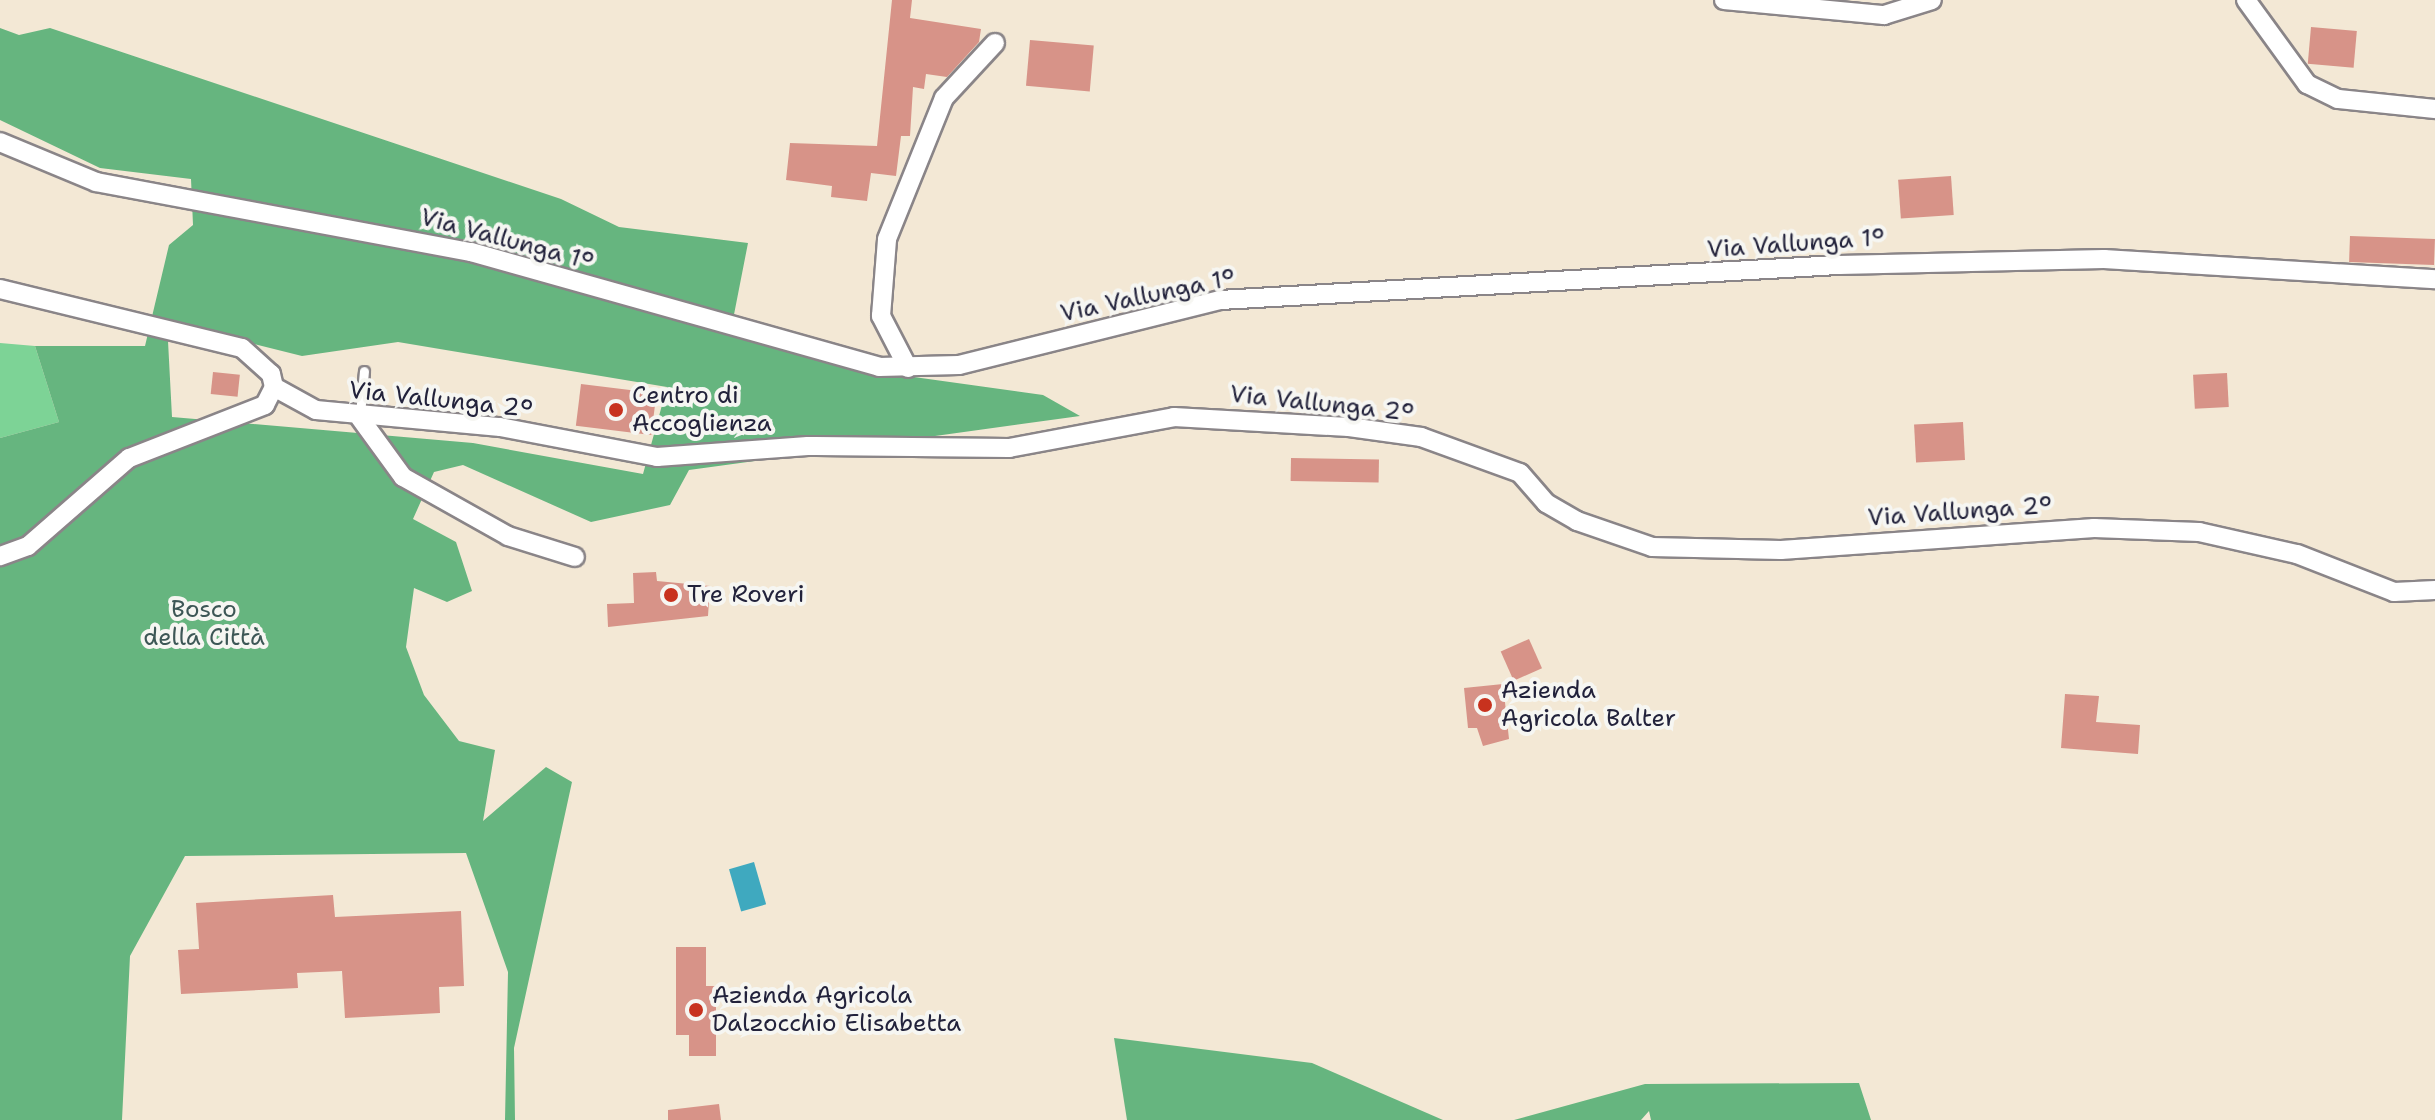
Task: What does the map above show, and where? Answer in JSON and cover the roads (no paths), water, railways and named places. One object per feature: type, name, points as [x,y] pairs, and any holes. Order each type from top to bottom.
[{"type":"street","points":[[1724,0],[1884,15],[1932,0]]},
{"type":"street","points":[[2246,0],[2307,84],[2338,99],[2435,109]]},
{"type":"street","points":[[908,368],[881,316],[887,239],[944,98],[995,43]]},
{"type":"street","name":"Via Vallunga 1°","points":[[0,142],[96,182],[471,252],[804,349],[908,368],[959,365],[1220,300],[1338,293],[1986,257],[2435,279]]},
{"type":"street","points":[[0,556],[28,546],[129,458],[265,405],[274,387],[259,359],[242,348],[2,293]]},
{"type":"street","name":"Via Vallunga 2°","points":[[274,387],[316,410],[360,418],[500,427],[657,457],[808,446],[1009,448],[1174,417],[1254,419],[1421,437],[1520,473],[1546,503],[1577,521],[1652,547],[1781,550],[2094,528],[2199,532],[2297,554],[2394,592],[2435,590]]},
{"type":"street","points":[[360,418],[403,477],[508,536],[575,557]]},
{"type":"lane","points":[[360,418],[364,371]]},
{"type":"water","points":[[754,862],[766,904],[741,911],[729,869]]},
{"type":"place","name":"Centro di Accoglienza","points":[[616,410]]},
{"type":"place","name":"Tre Roveri","points":[[671,595]]},
{"type":"place","name":"Azienda Agricola Balter","points":[[1485,705]]},
{"type":"place","name":"Azienda Agricola Dalzocchio Elisabetta","points":[[696,1010]]},
{"type":"park label","name":"Bosco della Città","points":[[204,624]]}]
